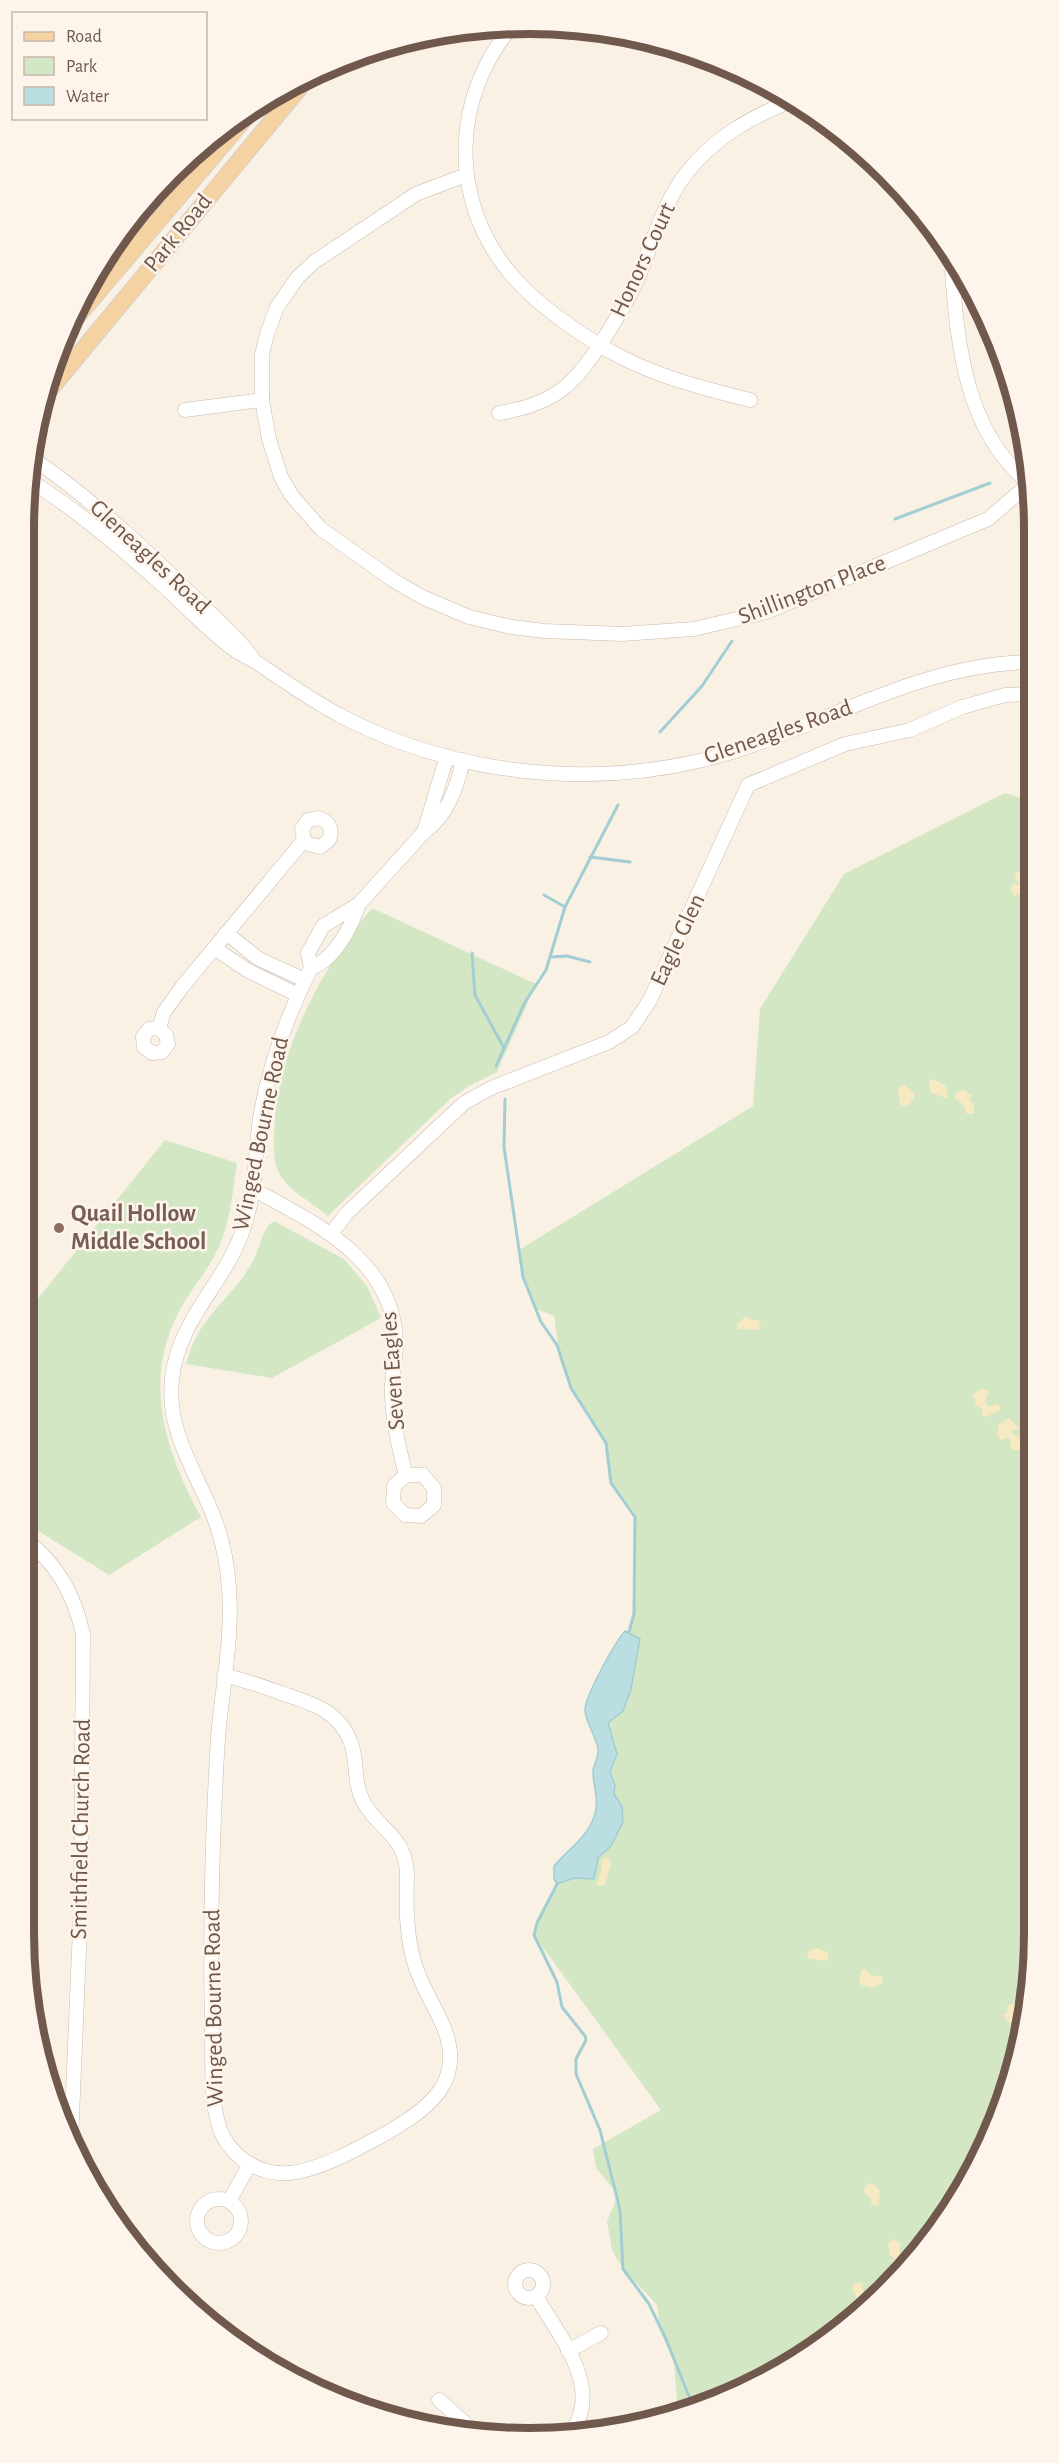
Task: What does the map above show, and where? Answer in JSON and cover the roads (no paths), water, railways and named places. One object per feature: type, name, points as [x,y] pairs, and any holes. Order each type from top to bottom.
[{"type":"main road","name":"Park Road","points":[[58,378],[294,95]]},
{"type":"main road","name":"Park Road","points":[[112,264],[226,139]]},
{"type":"street","points":[[505,35],[490,57],[471,101],[465,139],[466,175],[470,196],[483,232],[510,273],[535,297],[600,345],[665,377],[750,400]]},
{"type":"street","name":"Honors Court","points":[[499,413],[536,406],[559,394],[577,378],[631,294],[664,211],[687,173],[724,136],[760,114],[783,104]]},
{"type":"street","name":"Shillington Place","points":[[466,175],[416,194],[333,248],[298,277],[278,307],[267,334],[262,355],[262,400],[269,439],[281,477],[300,508],[321,529],[393,580],[449,609],[499,625],[545,631],[660,633],[718,625],[758,614],[988,519],[1023,492]]},
{"type":"street","points":[[952,272],[960,354],[977,415],[999,451],[1021,475]]},
{"type":"street","points":[[185,410],[262,400]]},
{"type":"street","name":"Gleneagles Road","points":[[39,463],[74,487],[116,523],[238,640],[257,663]]},
{"type":"street","name":"Gleneagles Road","points":[[37,486],[110,540],[229,647],[314,701],[342,717],[398,742],[463,760],[521,771],[619,772],[690,762],[761,743],[904,687],[988,666],[1024,663]]},
{"type":"street","name":"Eagle Glen","points":[[331,1234],[348,1213],[464,1103],[491,1088],[609,1042],[632,1028],[650,1000],[748,785],[845,744],[910,730],[962,707],[1005,695],[1024,694]]},
{"type":"street","name":"Winged Bourne Road","points":[[424,832],[447,756]]},
{"type":"street","name":"Winged Bourne Road","points":[[224,1675],[312,1702],[330,1713],[343,1728],[354,1755],[356,1779],[361,1798],[367,1808],[395,1837],[402,1849],[407,1869],[406,1923],[411,1946],[424,1989],[443,2025],[450,2052],[447,2077],[435,2099],[419,2113],[381,2136],[344,2154],[296,2172],[273,2173],[250,2164],[229,2146],[216,2115],[211,1937],[218,1754],[224,1675],[230,1614],[224,1553],[209,1504],[181,1449],[175,1430],[172,1382],[174,1361],[186,1327],[234,1253],[246,1222],[253,1189],[266,1090],[276,1046],[308,974],[308,953],[323,926],[358,904],[424,832],[436,824],[457,783],[463,760]]},
{"type":"street","points":[[159,1028],[164,1012],[304,840]]},
{"type":"street","name":"Winged Bourne Road","points":[[308,974],[322,964],[353,921],[358,904]]},
{"type":"street","points":[[226,933],[260,959],[308,974]]},
{"type":"street","points":[[214,948],[247,970],[298,995]]},
{"type":"street","name":"Seven Eagles","points":[[253,1189],[331,1234],[361,1258],[373,1273],[390,1307],[396,1348],[392,1386],[394,1418],[406,1475]]},
{"type":"street","name":"Smithfield Church Road","points":[[34,1547],[49,1560],[75,1602],[83,1635],[81,1904],[71,2120]]},
{"type":"street","points":[[229,2201],[250,2164]]},
{"type":"street","points":[[536,2296],[568,2350],[582,2382],[584,2395],[580,2418],[575,2426]]},
{"type":"street","points":[[568,2350],[601,2333]]},
{"type":"street","points":[[439,2400],[466,2424]]},
{"type":"water","points":[[625,1631],[640,1639],[631,1689],[623,1711],[608,1723],[617,1754],[610,1772],[615,1785],[614,1794],[622,1806],[623,1822],[611,1846],[598,1858],[594,1879],[574,1878],[557,1884],[554,1879],[554,1866],[586,1832],[596,1811],[593,1772],[598,1750],[585,1711],[589,1695],[601,1670]]},
{"type":"waterway","points":[[895,519],[990,483]]},
{"type":"waterway","points":[[660,732],[702,686],[732,641]]},
{"type":"waterway","points":[[496,1066],[525,1002],[546,970],[565,907],[618,805]]},
{"type":"waterway","points":[[590,857],[630,862]]},
{"type":"waterway","points":[[544,895],[565,907]]},
{"type":"waterway","points":[[472,953],[475,995],[504,1048]]},
{"type":"waterway","points":[[551,957],[567,956],[590,962]]},
{"type":"waterway","points":[[505,1099],[504,1147],[523,1277],[541,1322],[557,1345],[571,1388],[606,1443],[611,1483],[635,1517],[634,1614],[629,1632]]},
{"type":"waterway","points":[[557,1884],[537,1923],[534,1935],[557,1982],[562,2007],[585,2036],[586,2040],[576,2059],[576,2074],[600,2130],[620,2210],[623,2269],[649,2304],[691,2401]]},
{"type":"place","name":"Quail Hollow Middle School","points":[[59,1228]]}]
